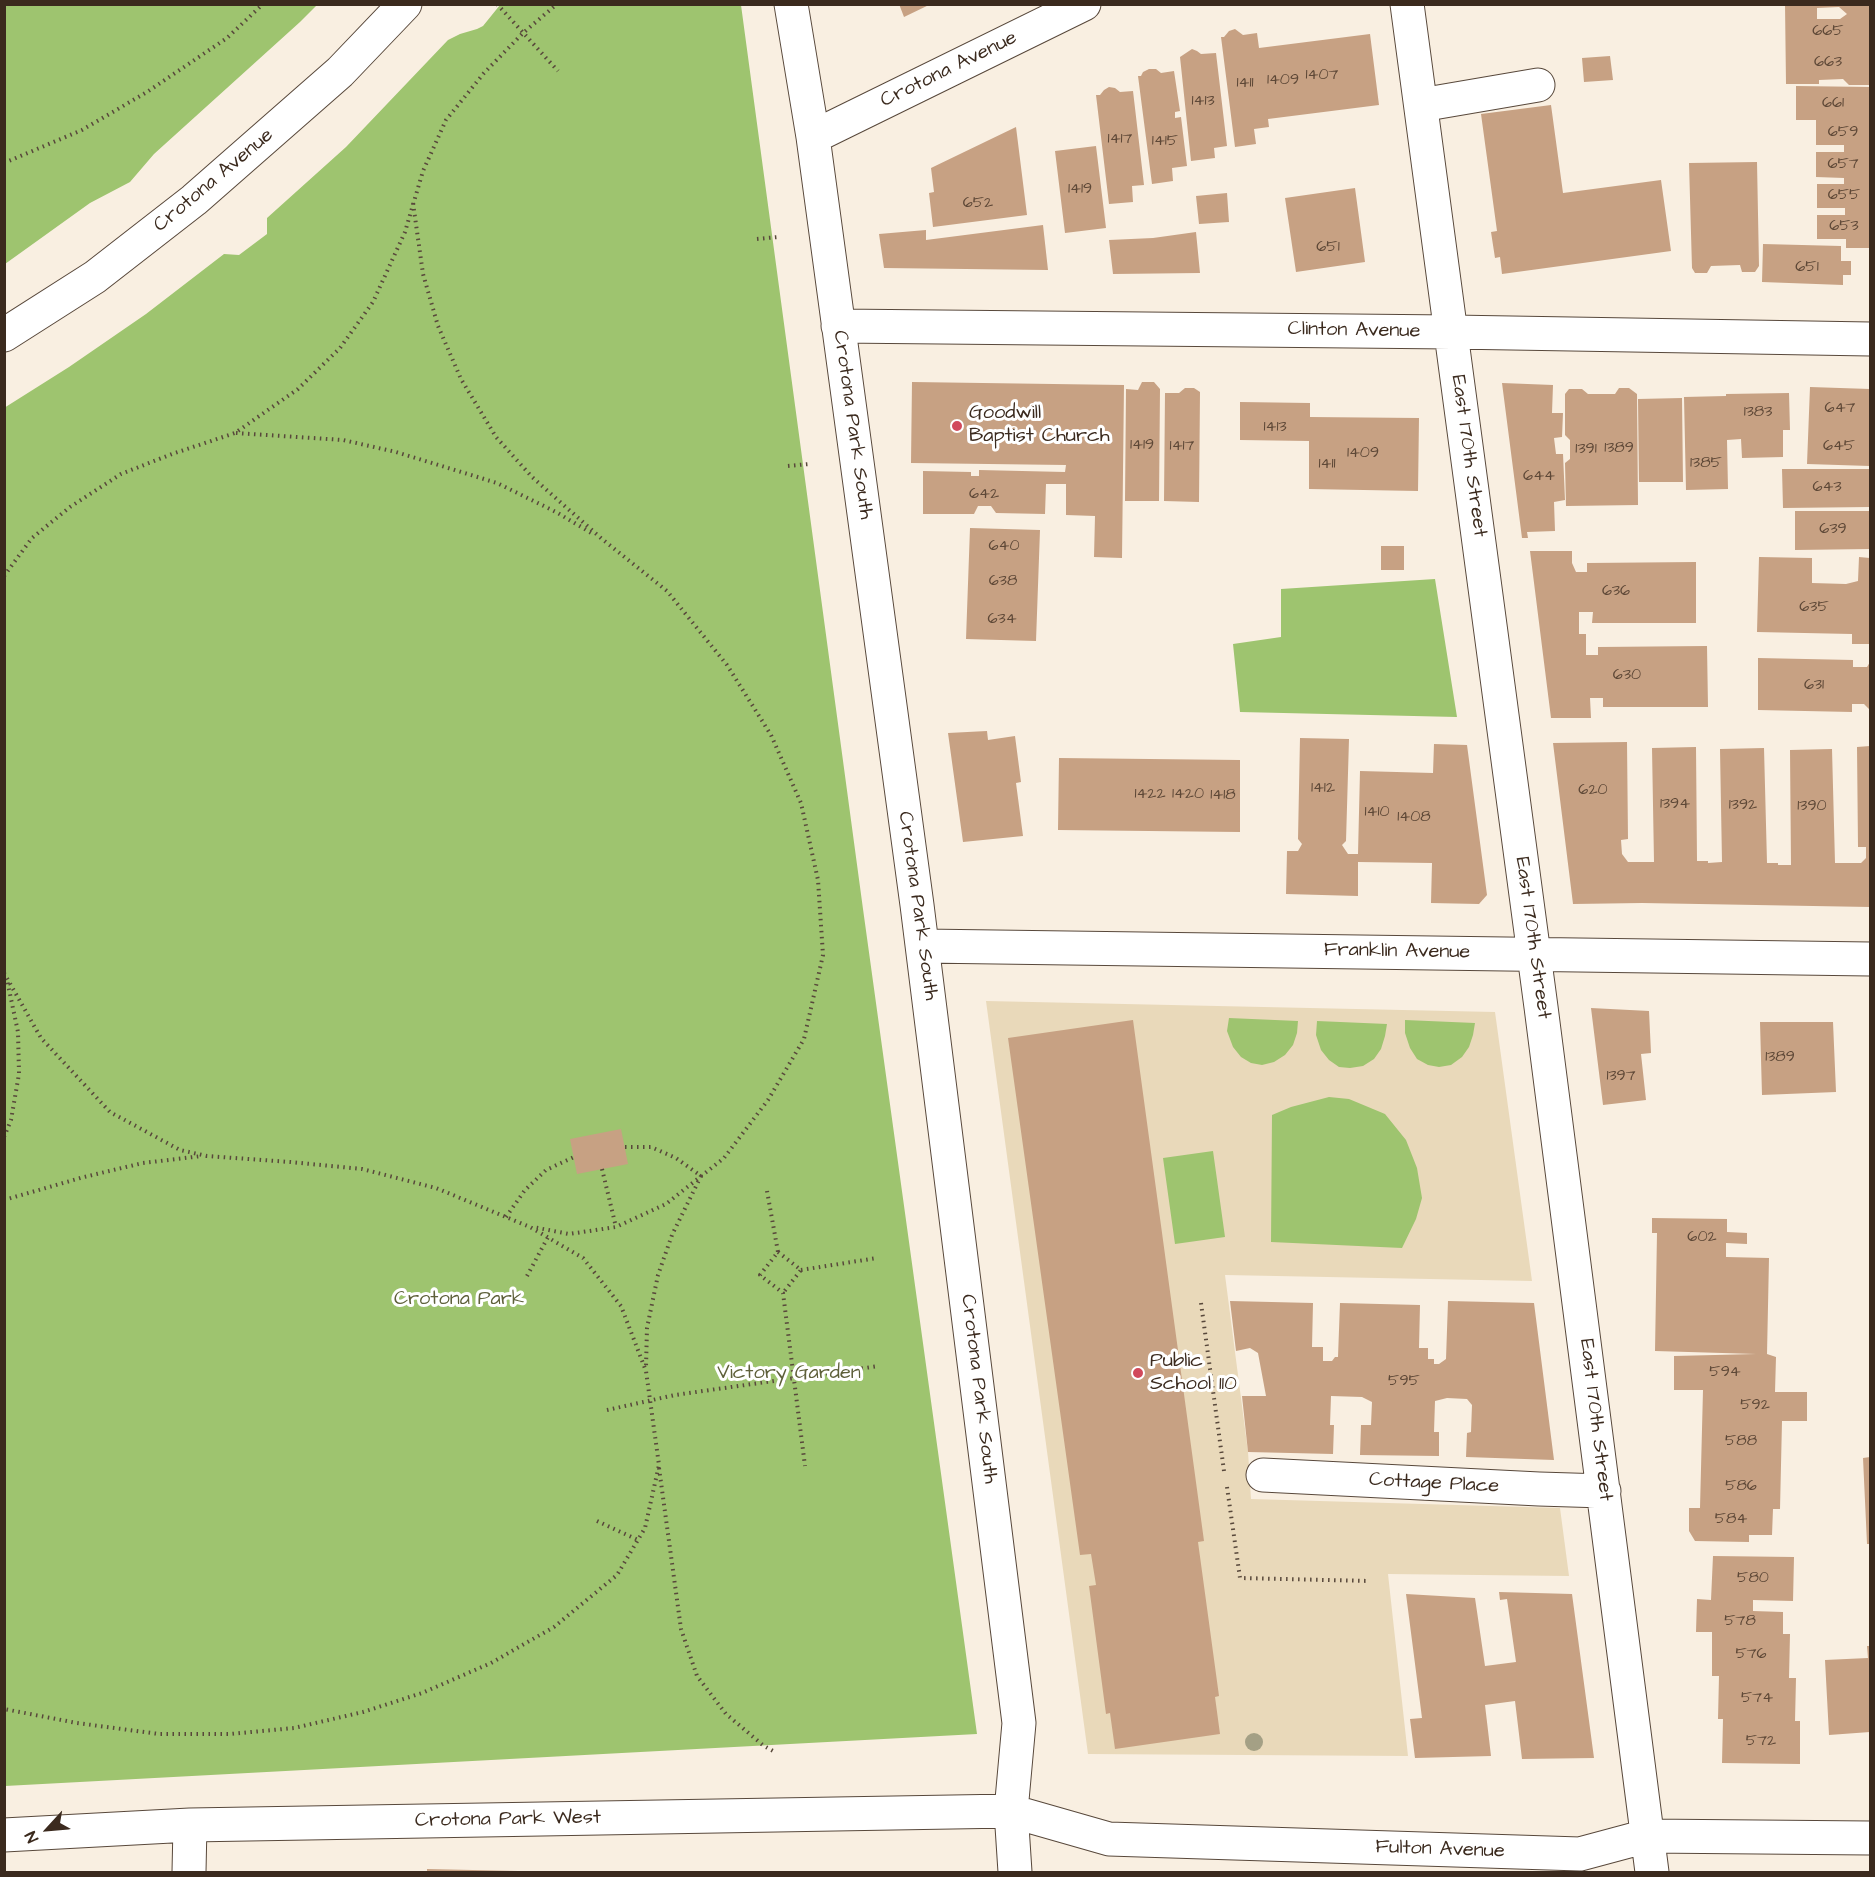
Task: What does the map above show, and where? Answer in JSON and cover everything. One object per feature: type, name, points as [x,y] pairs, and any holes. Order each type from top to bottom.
[{"type":"street","name":"Crotona Avenue","points":[[4,335],[95,277],[194,200],[340,72],[405,4]]},
{"type":"street","name":"Crotona Park South","points":[[791,4],[813,136],[923,946],[1019,1723],[1011,1810],[1015,1872]]},
{"type":"street","name":"Crotona Avenue","points":[[813,136],[1084,4]]},
{"type":"street","name":"East 170th Street","points":[[1407,4],[1534,955],[1652,1872]]},
{"type":"street","points":[[1421,105],[1538,85]]},
{"type":"street","name":"Clinton Avenue","points":[[838,326],[1870,339]]},
{"type":"street","name":"Franklin Avenue","points":[[923,946],[1870,959]]},
{"type":"street","name":"Cottage Place","points":[[1263,1475],[1604,1491]]},
{"type":"street","name":"Crotona Park West","points":[[4,1835],[190,1825],[1011,1810]]},
{"type":"street","name":"Fulton Avenue","points":[[1011,1810],[1109,1839],[1580,1854],[1647,1836],[1870,1838]]},
{"type":"street","points":[[189,1872],[190,1825]]},
{"type":"path","points":[[4,163],[82,130],[147,92],[227,38],[263,4]]},
{"type":"path","points":[[497,4],[558,71]]},
{"type":"path","points":[[4,576],[32,538],[70,507],[121,474],[235,433],[298,389],[340,348],[373,302],[405,232],[423,171],[446,120],[484,73],[523,33],[556,4]]},
{"type":"path","points":[[413,203],[423,274],[438,326],[461,379],[496,437],[532,477],[602,539],[667,591],[727,665],[771,735],[801,803],[818,880],[823,955],[804,1039],[762,1108],[724,1158],[666,1204],[616,1227],[569,1234],[530,1227]]},
{"type":"path","points":[[757,239],[778,237]]},
{"type":"path","points":[[235,433],[343,440],[443,465],[497,483],[556,512],[602,539]]},
{"type":"path","points":[[788,466],[809,464]]},
{"type":"path","points":[[5,974],[41,1038],[110,1112],[180,1150],[207,1156],[362,1169],[436,1188],[530,1227],[583,1258],[621,1306],[646,1371]]},
{"type":"path","points":[[4,1137],[11,1120],[20,1074],[18,1032],[5,974]]},
{"type":"path","points":[[624,1147],[651,1147],[676,1158],[701,1176]]},
{"type":"path","points":[[4,1200],[72,1180],[143,1163],[207,1156]]},
{"type":"path","points":[[506,1217],[525,1190],[546,1170],[574,1157]]},
{"type":"path","points":[[602,1169],[616,1227]]},
{"type":"path","points":[[701,1176],[672,1235],[658,1275],[647,1328],[646,1371],[681,1629],[697,1676],[726,1714],[774,1752]]},
{"type":"path","points":[[767,1191],[778,1252],[801,1270]]},
{"type":"path","points":[[527,1276],[548,1237]]},
{"type":"path","points":[[778,1252],[760,1275],[783,1293]]},
{"type":"path","points":[[805,1466],[783,1293],[801,1270],[878,1258]]},
{"type":"path","points":[[1201,1303],[1203,1326]]},
{"type":"path","points":[[607,1410],[650,1400],[879,1366]]},
{"type":"path","points":[[4,1709],[76,1723],[159,1734],[230,1734],[294,1728],[363,1712],[422,1692],[491,1663],[554,1627],[617,1575],[645,1528],[658,1465]]},
{"type":"path","points":[[597,1521],[638,1540]]},
{"type":"shaded area","name":"Public School 110","points":[[986,1001],[1495,1012],[1532,1281],[1225,1275],[1248,1452],[1251,1499],[1560,1508],[1569,1576],[1388,1574],[1408,1756],[1088,1754]]},
{"type":"green space","points":[[4,5],[317,5],[154,154],[130,182],[90,203],[5,264]]},
{"type":"green space","name":"Crotona Park","points":[[500,5],[741,5],[977,1734],[5,1786],[4,408],[146,314],[224,254],[239,255],[267,234],[267,218],[346,147],[448,40],[483,26]]},
{"type":"green space","points":[[1435,579],[1457,717],[1240,712],[1233,644],[1281,637],[1281,589]]},
{"type":"green space","points":[[1229,1018],[1298,1021],[1297,1033],[1293,1045],[1285,1055],[1274,1062],[1262,1065],[1251,1063],[1241,1057],[1233,1047],[1227,1031]]},
{"type":"green space","points":[[1405,1020],[1475,1023],[1469,1047],[1462,1057],[1451,1065],[1439,1067],[1428,1065],[1417,1059],[1405,1033]]},
{"type":"green space","points":[[1317,1021],[1387,1024],[1381,1049],[1374,1059],[1363,1066],[1350,1068],[1339,1067],[1321,1050],[1316,1035]]},
{"type":"green space","points":[[1329,1097],[1349,1099],[1385,1114],[1406,1140],[1417,1168],[1422,1198],[1416,1219],[1402,1248],[1271,1242],[1272,1115],[1291,1107]]},
{"type":"green space","points":[[1213,1151],[1225,1237],[1175,1244],[1163,1158]]},
{"type":"building","points":[[899,4],[931,4],[904,17]]},
{"type":"building","points":[[1785,4],[1870,4],[1870,85],[1849,85],[1843,79],[1819,80],[1819,84],[1786,84]],"holes":[[[1839,7],[1847,14],[1840,19],[1817,19],[1817,8]]]},
{"type":"building","points":[[1235,29],[1243,35],[1257,33],[1259,48],[1370,34],[1379,105],[1268,119],[1269,127],[1254,129],[1256,144],[1235,147],[1221,37]]},
{"type":"building","points":[[1192,49],[1201,54],[1216,53],[1227,146],[1214,148],[1215,158],[1191,161],[1180,57]]},
{"type":"building","points":[[1610,56],[1613,80],[1584,82],[1582,58]]},
{"type":"building","points":[[1149,69],[1156,69],[1161,73],[1174,71],[1180,111],[1175,112],[1175,118],[1181,117],[1187,166],[1172,168],[1173,181],[1152,184],[1138,76]]},
{"type":"building","points":[[1796,86],[1870,87],[1870,248],[1846,248],[1846,239],[1817,239],[1817,215],[1845,215],[1845,208],[1817,208],[1817,184],[1844,184],[1844,178],[1816,177],[1816,152],[1844,152],[1844,145],[1816,145],[1816,120],[1796,120]]},
{"type":"building","points":[[1109,87],[1120,92],[1133,91],[1144,185],[1132,186],[1133,202],[1109,204],[1096,95],[1100,95]]},
{"type":"building","points":[[1551,105],[1563,193],[1661,180],[1671,251],[1502,274],[1500,257],[1495,258],[1491,232],[1497,231],[1481,114]]},
{"type":"building","points":[[1016,127],[1027,215],[933,227],[929,193],[934,192],[931,168]]},
{"type":"building","points":[[1096,146],[1106,228],[1065,233],[1055,151]]},
{"type":"building","points":[[1757,162],[1759,266],[1755,272],[1742,272],[1740,265],[1711,266],[1707,273],[1695,273],[1692,268],[1689,163]]},
{"type":"building","points":[[1355,188],[1365,262],[1296,272],[1285,198]]},
{"type":"building","points":[[1227,193],[1229,222],[1199,224],[1196,196]]},
{"type":"building","points":[[1043,225],[1048,270],[884,268],[879,234],[926,230],[926,240]]},
{"type":"building","points":[[1196,232],[1200,273],[1113,274],[1109,240],[1153,238]]},
{"type":"building","points":[[1763,244],[1841,246],[1841,261],[1851,261],[1851,275],[1843,275],[1843,285],[1762,282]]},
{"type":"building","points":[[912,382],[1124,385],[1122,558],[1094,557],[1095,516],[1066,515],[1066,484],[1046,484],[1045,514],[996,513],[991,506],[978,506],[974,514],[923,514],[923,471],[971,472],[971,476],[979,476],[979,470],[1065,472],[1066,465],[911,463]]},
{"type":"building","points":[[1142,382],[1154,382],[1160,389],[1159,501],[1125,501],[1126,389],[1138,390]]},
{"type":"building","points":[[1502,383],[1553,385],[1552,413],[1563,413],[1562,437],[1554,438],[1556,454],[1563,454],[1565,500],[1554,502],[1555,531],[1527,532],[1528,538],[1522,538]]},
{"type":"building","points":[[1810,387],[1870,389],[1870,466],[1807,464]]},
{"type":"building","points":[[1185,388],[1194,388],[1200,392],[1199,502],[1164,501],[1165,393],[1179,393]]},
{"type":"building","points":[[1619,388],[1629,388],[1637,394],[1638,505],[1566,506],[1565,463],[1570,459],[1570,440],[1565,435],[1565,394],[1569,389],[1582,389],[1588,394],[1615,394]]},
{"type":"building","points":[[1789,393],[1790,430],[1783,430],[1783,457],[1742,458],[1741,439],[1727,440],[1728,489],[1686,490],[1684,397]]},
{"type":"building","points":[[1682,398],[1683,482],[1639,482],[1638,399]]},
{"type":"building","points":[[1240,402],[1310,403],[1310,417],[1419,418],[1418,491],[1309,489],[1309,441],[1240,440]]},
{"type":"building","points":[[1782,469],[1870,469],[1870,507],[1783,508]]},
{"type":"building","points":[[1795,511],[1870,511],[1870,549],[1795,550]]},
{"type":"building","points":[[970,528],[1040,530],[1036,641],[966,639]]},
{"type":"building","points":[[1381,546],[1404,546],[1404,570],[1381,570]]},
{"type":"building","points":[[1530,551],[1572,551],[1572,563],[1576,572],[1587,572],[1587,563],[1696,562],[1696,623],[1592,623],[1593,612],[1579,612],[1579,634],[1586,634],[1586,655],[1598,655],[1598,647],[1707,646],[1708,707],[1603,707],[1603,698],[1590,698],[1591,718],[1551,718]]},
{"type":"building","points":[[1759,557],[1812,558],[1812,583],[1846,584],[1858,581],[1859,557],[1870,558],[1870,644],[1852,644],[1852,634],[1757,632]]},
{"type":"building","points":[[1758,658],[1853,660],[1853,667],[1867,667],[1870,662],[1870,710],[1864,704],[1852,704],[1852,712],[1758,710]]},
{"type":"building","points":[[987,731],[988,740],[1015,736],[1021,782],[1016,783],[1023,836],[963,842],[948,733]]},
{"type":"building","points":[[1300,738],[1349,739],[1346,841],[1342,845],[1348,854],[1358,854],[1360,771],[1433,773],[1434,744],[1467,745],[1487,895],[1479,904],[1431,903],[1432,863],[1358,862],[1358,896],[1286,894],[1287,851],[1298,851],[1302,844],[1298,839]]},
{"type":"building","points":[[1627,742],[1628,839],[1621,840],[1622,854],[1628,862],[1654,862],[1652,748],[1696,747],[1697,861],[1708,861],[1708,863],[1722,862],[1720,749],[1764,748],[1767,863],[1778,863],[1778,865],[1791,865],[1790,750],[1832,749],[1835,863],[1861,863],[1866,858],[1866,847],[1858,847],[1857,747],[1870,746],[1870,907],[1573,904],[1553,743]]},
{"type":"building","points":[[1059,758],[1240,760],[1240,832],[1058,830]]},
{"type":"building","points":[[1591,1008],[1649,1011],[1651,1053],[1641,1054],[1646,1100],[1603,1105]]},
{"type":"building","points":[[1133,1020],[1204,1541],[1198,1542],[1219,1696],[1215,1697],[1220,1734],[1115,1749],[1110,1713],[1106,1714],[1089,1586],[1096,1585],[1091,1554],[1080,1555],[1008,1038]]},
{"type":"building","points":[[1760,1022],[1833,1022],[1836,1092],[1762,1095]]},
{"type":"building","points":[[621,1129],[628,1164],[577,1174],[570,1139]]},
{"type":"building","points":[[1652,1218],[1727,1219],[1727,1232],[1747,1233],[1747,1244],[1726,1243],[1726,1257],[1769,1258],[1767,1354],[1776,1357],[1775,1392],[1807,1392],[1807,1421],[1782,1421],[1780,1509],[1773,1509],[1772,1535],[1749,1535],[1749,1542],[1695,1541],[1689,1531],[1689,1508],[1700,1508],[1703,1390],[1674,1390],[1674,1356],[1756,1354],[1655,1351],[1657,1233],[1652,1233]]},
{"type":"building","points":[[1230,1301],[1313,1303],[1312,1347],[1323,1347],[1323,1361],[1332,1361],[1338,1357],[1340,1303],[1420,1305],[1419,1348],[1428,1348],[1428,1359],[1434,1359],[1434,1364],[1439,1364],[1446,1359],[1448,1301],[1534,1303],[1554,1460],[1466,1457],[1467,1433],[1471,1432],[1472,1405],[1467,1399],[1447,1398],[1435,1401],[1434,1432],[1439,1432],[1439,1456],[1360,1455],[1361,1425],[1371,1425],[1372,1402],[1362,1397],[1331,1396],[1330,1425],[1334,1425],[1333,1454],[1248,1452],[1242,1396],[1266,1396],[1258,1353],[1250,1348],[1236,1351]]},
{"type":"building","points":[[1870,1457],[1870,1544],[1867,1544],[1863,1458]]},
{"type":"building","points":[[1713,1556],[1794,1557],[1793,1601],[1753,1600],[1753,1611],[1783,1612],[1783,1634],[1790,1634],[1789,1678],[1796,1678],[1795,1721],[1800,1721],[1800,1764],[1722,1763],[1723,1719],[1718,1719],[1719,1676],[1712,1676],[1712,1632],[1696,1632],[1697,1599],[1711,1600]]},
{"type":"building","points":[[1499,1592],[1572,1594],[1594,1758],[1522,1759],[1515,1701],[1485,1705],[1491,1756],[1415,1758],[1410,1719],[1422,1718],[1406,1594],[1475,1598],[1485,1666],[1516,1662],[1507,1599],[1500,1600]]},
{"type":"building","points":[[1867,1646],[1870,1646],[1870,1732],[1829,1735],[1825,1660],[1868,1658]]},
{"type":"building","points":[[427,1869],[518,1871],[518,1872],[427,1872]]},
{"type":"place","name":"Goodwill Baptist Church","points":[[957,426]]},
{"type":"place","name":"Public School 110","points":[[1138,1373]]},
{"type":"park label","name":"Victory Garden","points":[[789,1374]]}]
